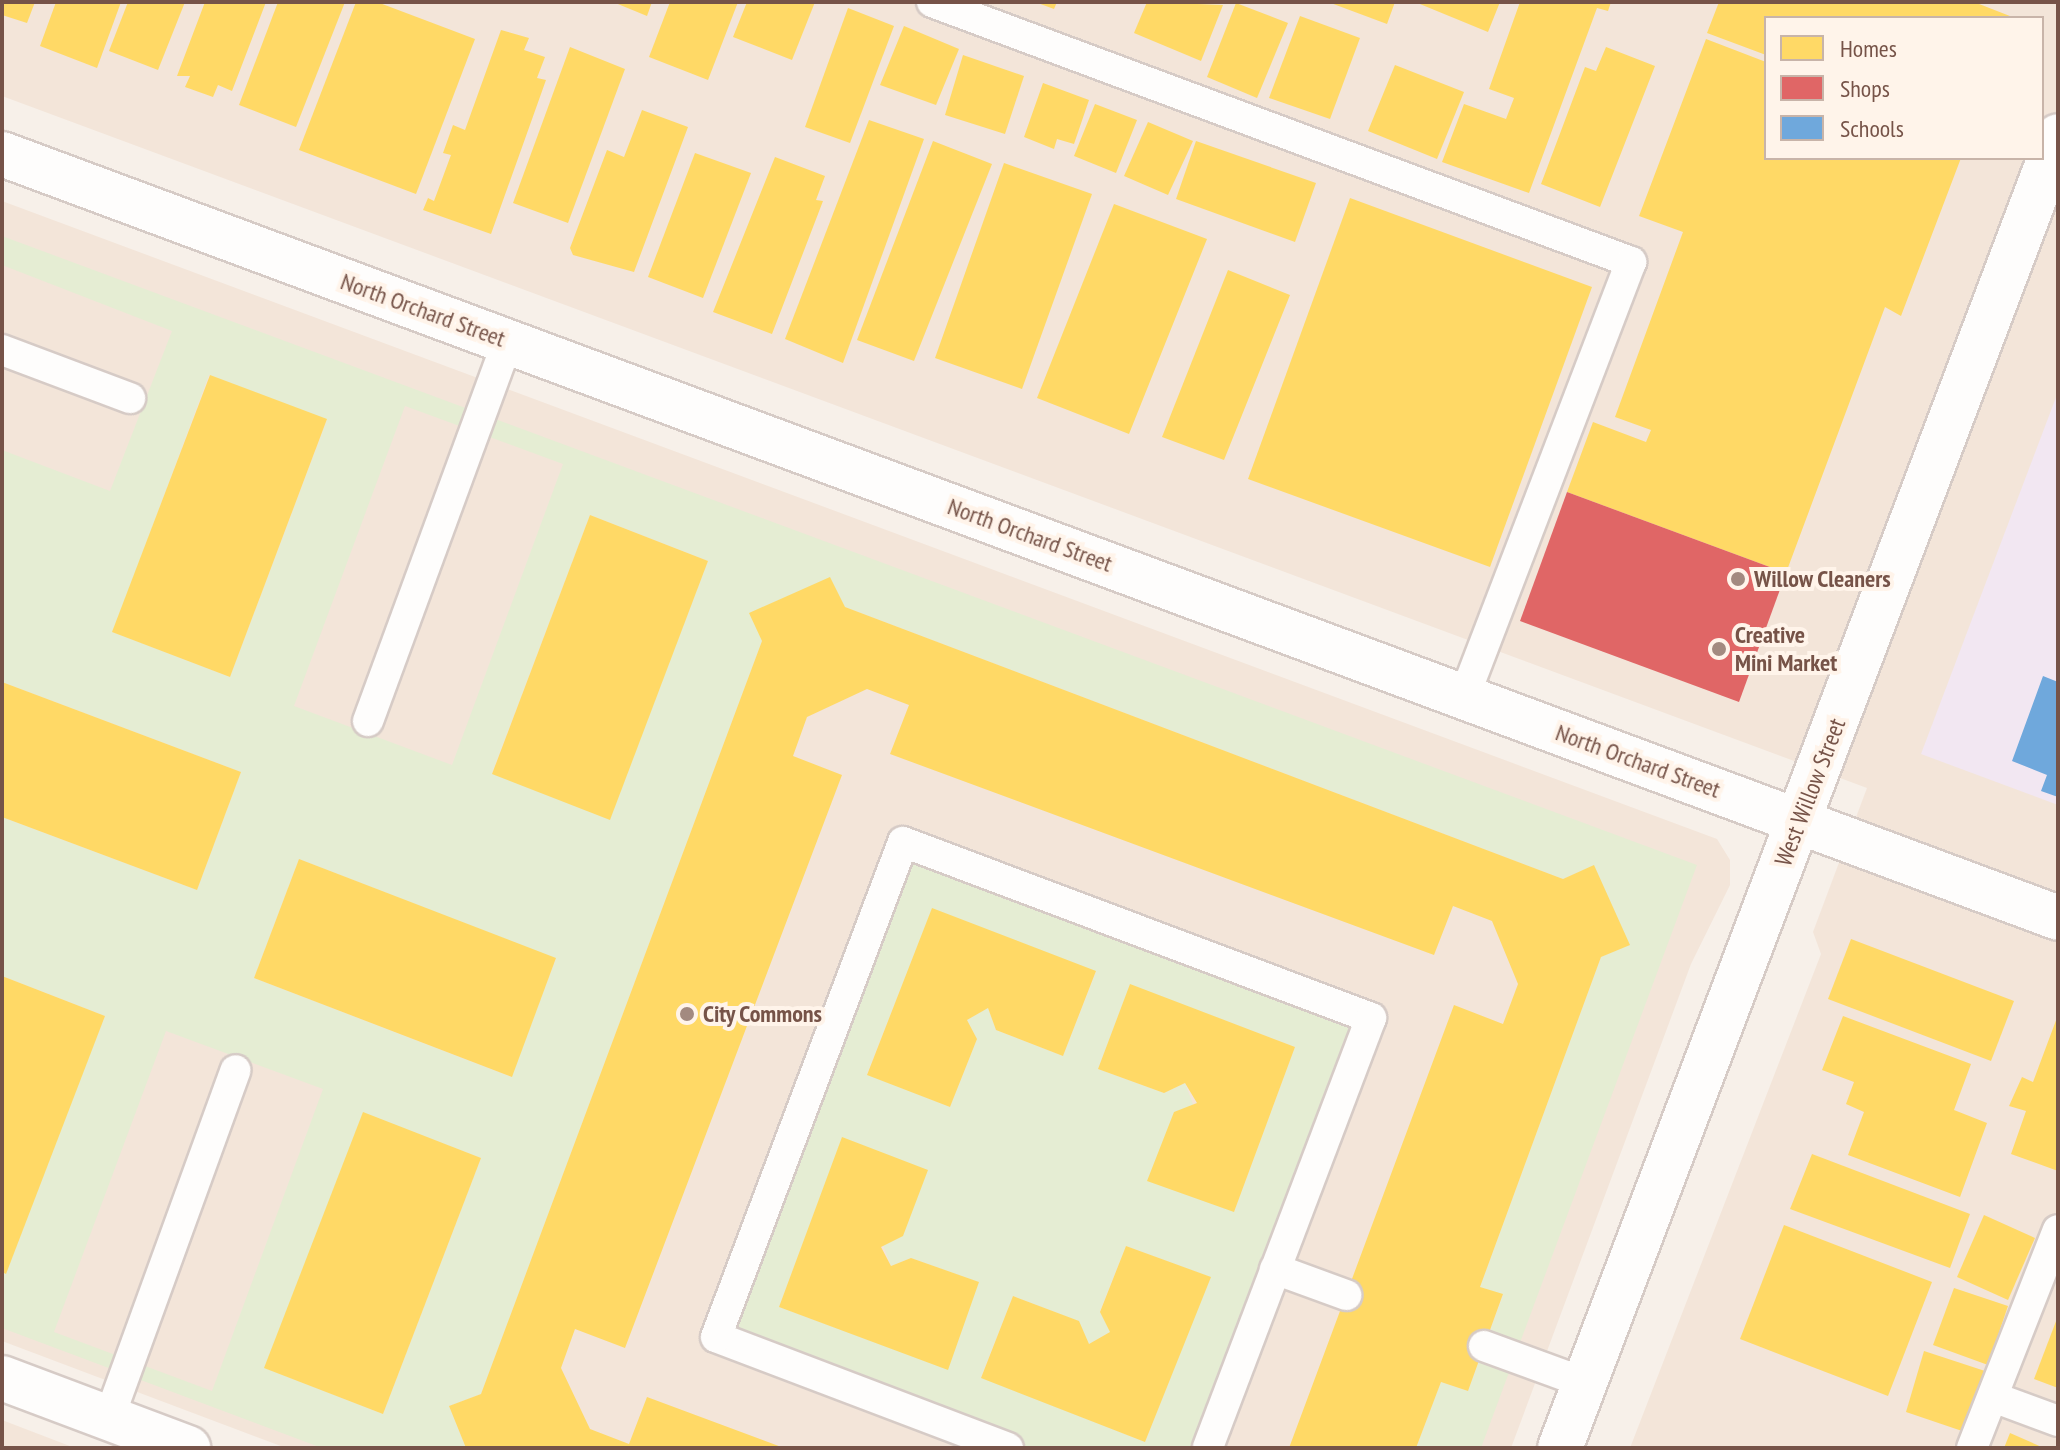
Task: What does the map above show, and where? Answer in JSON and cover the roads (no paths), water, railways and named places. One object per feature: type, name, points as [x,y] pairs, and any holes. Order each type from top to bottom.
[{"type":"street","name":"West Willow Street","points":[[1560,1448],[2058,136]]},
{"type":"street","name":"North Orchard Street","points":[[2,154],[2058,918]]},
{"type":"street","points":[[2,1378],[188,1448]]},
{"type":"lane","points":[[932,2],[1631,262],[1464,697]]},
{"type":"lane","points":[[368,721],[508,341]]},
{"type":"lane","points":[[2,350],[130,398]]},
{"type":"lane","points":[[1008,1448],[716,1337],[903,842],[1371,1018],[1208,1448]]},
{"type":"lane","points":[[109,1418],[236,1070]]},
{"type":"lane","points":[[1972,1448],[2058,1230]]},
{"type":"lane","points":[[1275,1269],[1346,1295]]},
{"type":"lane","points":[[1484,1346],[1585,1383]]},
{"type":"lane","points":[[1993,1397],[2058,1421]]},
{"type":"place","name":"Willow Cleaners","points":[[1738,579]]},
{"type":"place","name":"Creative Mini Market","points":[[1719,649]]},
{"type":"place","name":"City Commons","points":[[687,1014]]}]
